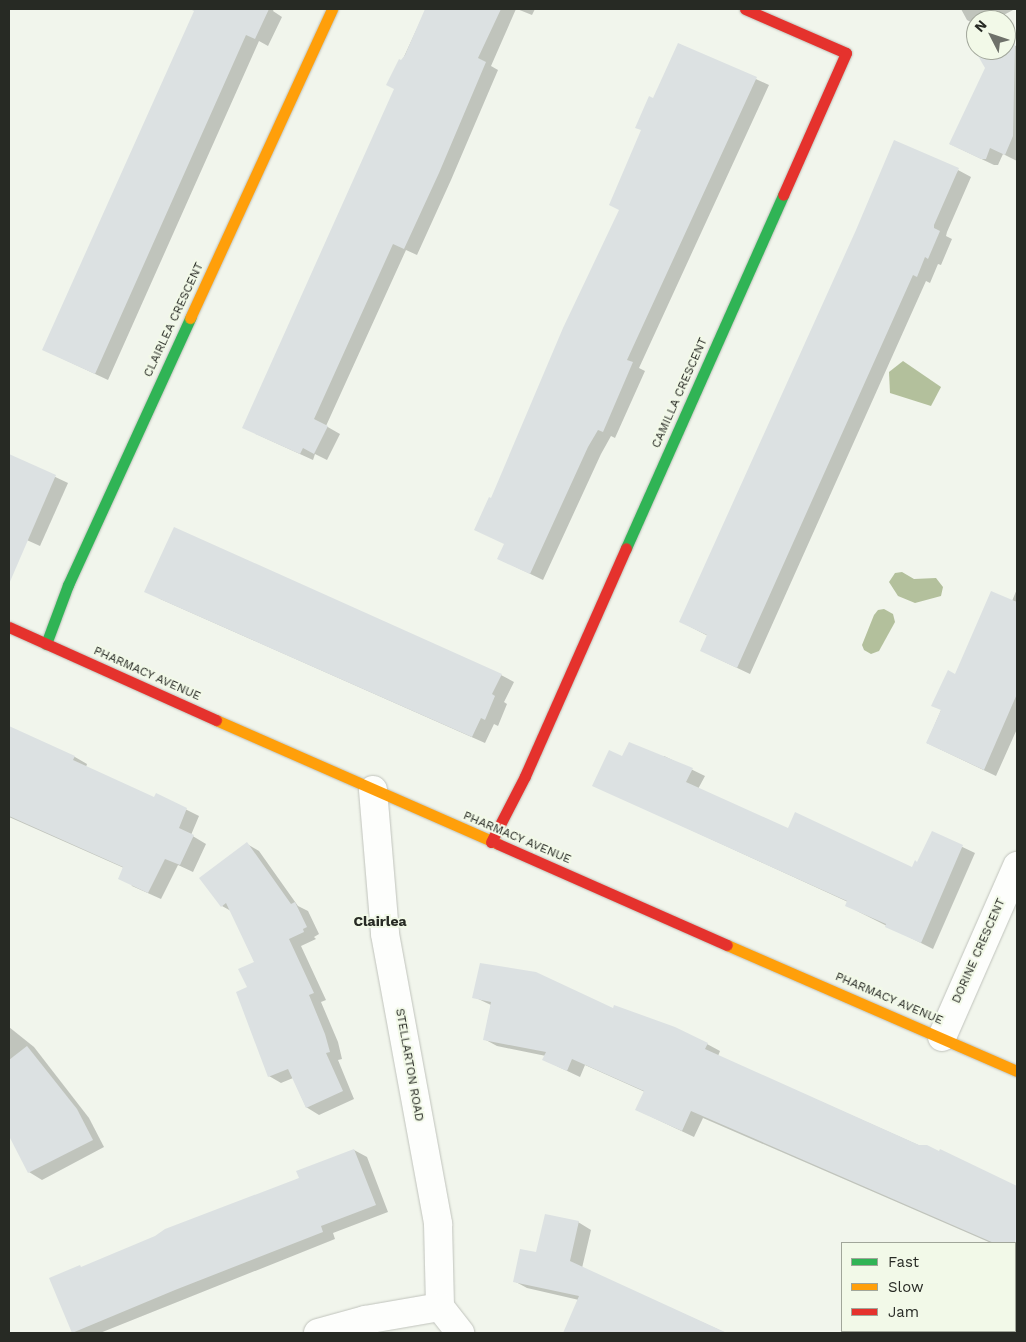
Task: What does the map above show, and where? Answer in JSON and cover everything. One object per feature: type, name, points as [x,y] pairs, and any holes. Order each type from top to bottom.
[{"type":"street","name":"CLAIRLEA CRESCENT","points":[[46,644],[68,585],[332,9]]},
{"type":"street","name":"CAMILLA CRESCENT","points":[[491,842],[525,776],[846,53],[745,9]]},
{"type":"street","name":"PHARMACY AVENUE","points":[[9,627],[491,842],[1017,1071]]},
{"type":"street","name":"STELLARTON ROAD","points":[[373,790],[385,934],[438,1224],[440,1307]]},
{"type":"street","name":"DORINE CRESCENT","points":[[942,1037],[1017,866]]},
{"type":"street","points":[[318,1333],[366,1320],[440,1307],[460,1333]]},
{"type":"shaded area","points":[[903,361],[941,387],[931,406],[890,393],[889,372]]},
{"type":"shaded area","points":[[902,572],[914,579],[936,578],[943,587],[941,596],[915,603],[898,596],[889,582],[895,573]]},
{"type":"shaded area","points":[[884,609],[893,614],[895,622],[879,651],[871,654],[864,650],[862,645],[874,615],[878,610]]},
{"type":"building","points":[[190,9],[269,9],[255,39],[246,35],[95,374],[42,350],[194,11]]},
{"type":"building","points":[[425,9],[501,9],[478,58],[486,62],[439,173],[404,249],[393,244],[314,419],[328,426],[314,454],[303,448],[300,454],[242,428],[394,89],[386,85],[399,59],[401,60],[405,55]]},
{"type":"building","points":[[678,43],[757,77],[627,360],[633,362],[603,432],[598,430],[588,447],[530,574],[497,559],[504,544],[474,530],[489,497],[491,498],[563,328],[619,210],[609,205],[641,130],[635,128],[649,96],[653,98]]},
{"type":"building","points":[[980,60],[1015,60],[1013,136],[1005,155],[990,148],[986,159],[981,159],[949,144],[985,68]]},
{"type":"building","points":[[894,140],[959,168],[934,225],[934,228],[940,231],[928,259],[925,257],[917,277],[913,275],[737,668],[700,651],[707,635],[679,622],[856,230]]},
{"type":"building","points":[[9,454],[56,475],[9,584]]},
{"type":"building","points":[[174,527],[502,674],[492,694],[495,696],[485,720],[481,718],[472,737],[144,592]]},
{"type":"building","points":[[991,591],[1017,602],[1017,694],[984,770],[926,743],[941,710],[931,706],[948,670],[955,674]]},
{"type":"building","points":[[9,726],[75,756],[73,760],[154,797],[156,793],[187,808],[179,828],[194,835],[180,865],[165,859],[148,893],[118,879],[123,867],[9,816]]},
{"type":"building","points":[[629,742],[693,768],[686,782],[788,828],[795,812],[912,867],[915,860],[917,862],[932,831],[963,845],[921,943],[885,927],[886,924],[845,906],[847,901],[592,786],[609,750],[622,756]]},
{"type":"building","points":[[247,842],[291,904],[295,902],[307,927],[303,929],[304,932],[289,939],[314,993],[309,995],[325,1034],[330,1052],[326,1053],[343,1091],[306,1108],[288,1069],[268,1077],[236,992],[247,987],[238,969],[254,962],[226,903],[221,907],[199,878]]},
{"type":"building","points":[[480,963],[536,972],[613,1008],[614,1005],[675,1027],[708,1043],[705,1049],[919,1145],[927,1145],[939,1151],[940,1149],[1017,1186],[1017,1254],[1016,1242],[992,1242],[691,1111],[682,1131],[635,1110],[644,1091],[572,1059],[567,1071],[542,1060],[546,1052],[483,1040],[491,1002],[472,998]]},
{"type":"building","points":[[27,1046],[77,1109],[93,1140],[28,1173],[9,1136],[9,1060]]},
{"type":"building","points":[[354,1149],[376,1205],[321,1226],[323,1232],[72,1333],[49,1278],[80,1265],[81,1267],[155,1236],[165,1229],[299,1178],[296,1171]]},
{"type":"building","points":[[545,1214],[579,1221],[570,1261],[727,1333],[563,1333],[579,1296],[513,1282],[520,1249],[536,1252]]},
{"type":"traffic: fast","points":[[626,548],[783,195]]},
{"type":"traffic: fast","points":[[46,644],[68,585],[190,318]]},
{"type":"traffic: slow","points":[[190,318],[332,9]]},
{"type":"traffic: slow","points":[[216,720],[498,844]]},
{"type":"traffic: slow","points":[[727,945],[1017,1071]]},
{"type":"traffic: jam","points":[[745,9],[846,53],[783,195]]},
{"type":"traffic: jam","points":[[491,842],[525,776],[626,548]]},
{"type":"traffic: jam","points":[[9,627],[216,720]]},
{"type":"traffic: jam","points":[[498,844],[727,945]]},
{"type":"district","name":"Clairlea","points":[[380,921]]}]
